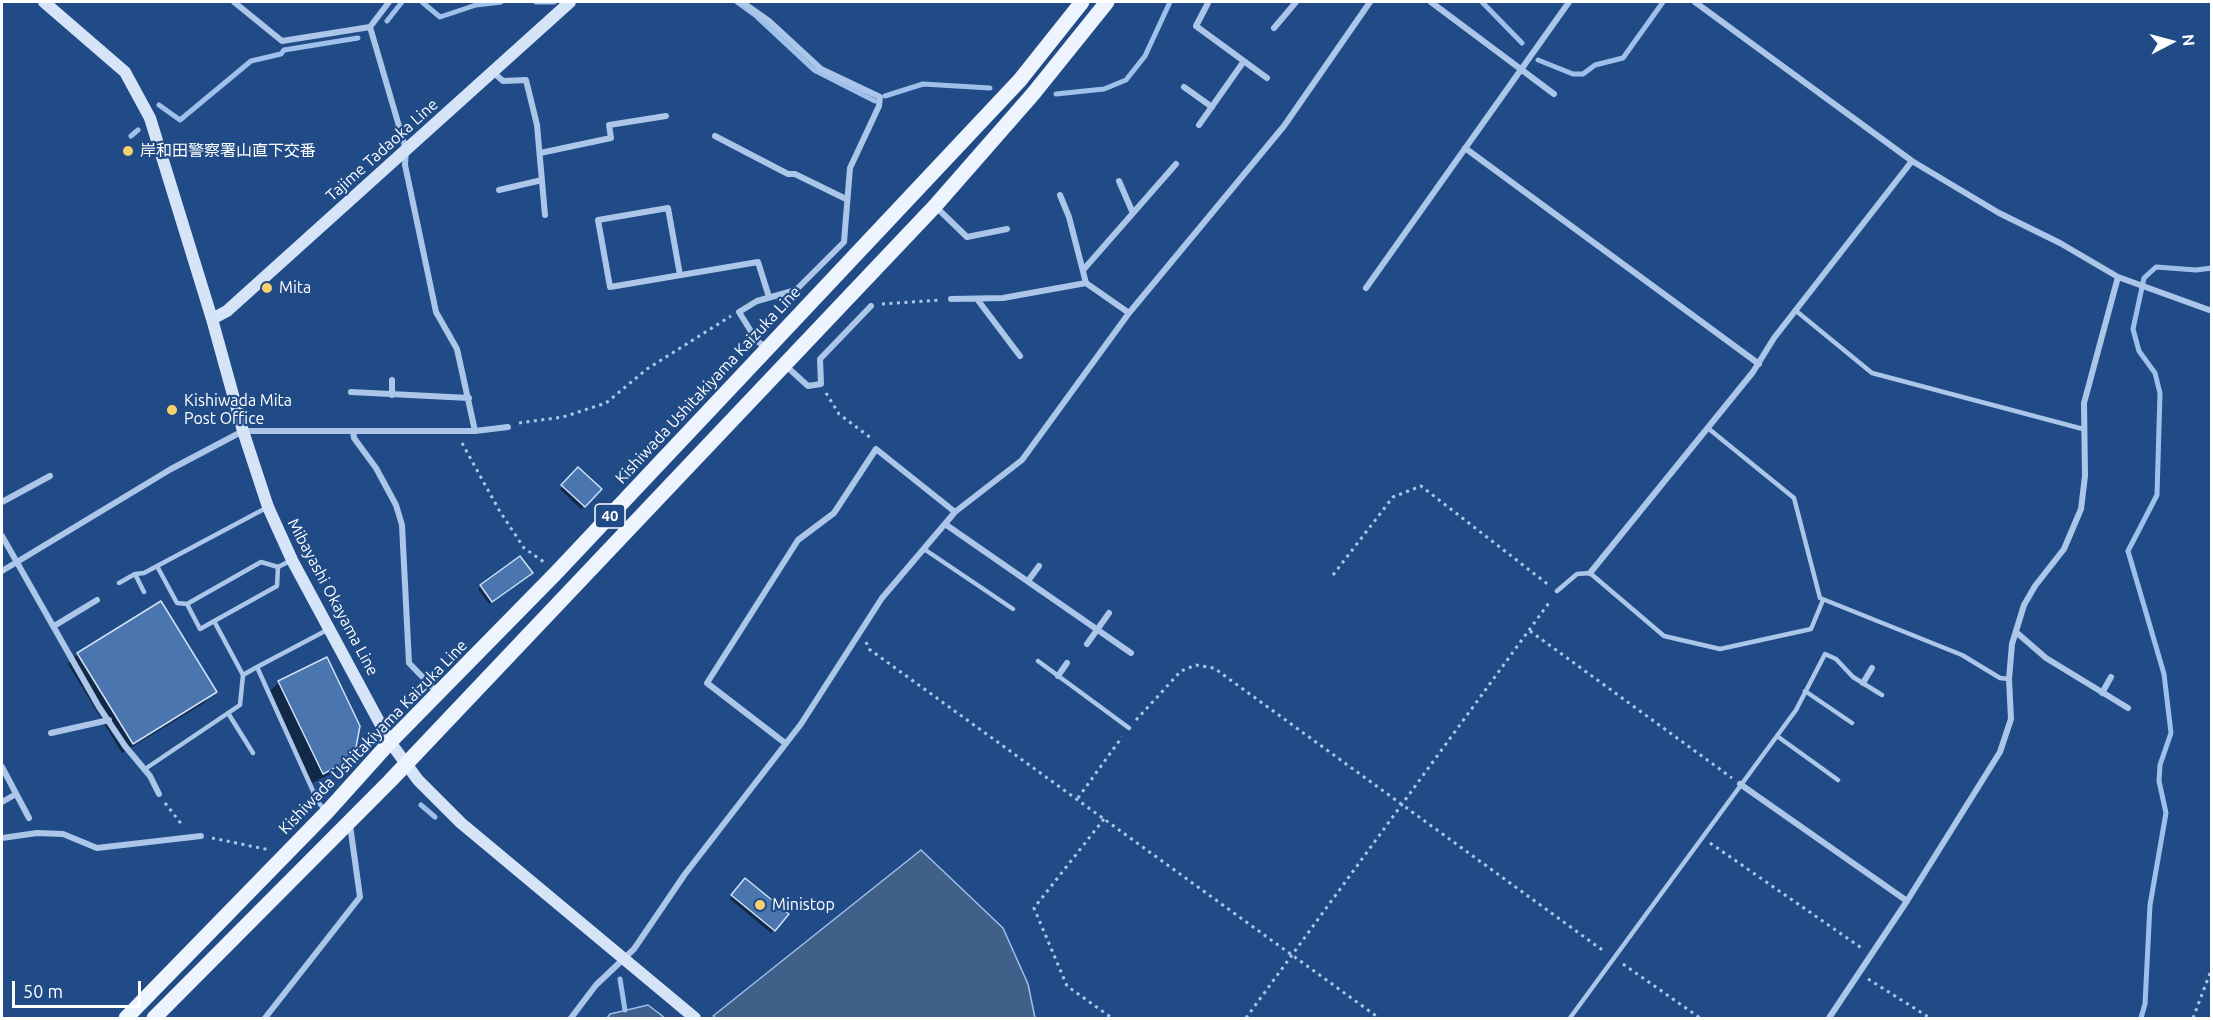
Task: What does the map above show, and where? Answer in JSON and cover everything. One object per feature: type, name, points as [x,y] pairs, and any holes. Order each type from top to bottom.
[{"type":"main road","name":"Mibayashi Okayama Line","points":[[44,2],[125,72],[150,118],[212,319],[243,431],[268,507],[292,560],[390,742],[405,764],[461,823],[695,1018]]},
{"type":"main road","name":"Tajime Tadaoka Line","points":[[212,319],[227,311],[570,2]]},
{"type":"main road","name":"Kishiwada Ushitakiyama Kaizuka Line","points":[[126,1018],[327,812],[390,742],[556,573],[767,349],[1020,80],[1082,2]]},
{"type":"main road","name":"40","points":[[154,1018],[405,764],[935,206],[1033,94],[1107,2]]},
{"type":"street","points":[[234,2],[282,41],[370,27],[388,2]]},
{"type":"street","points":[[742,2],[769,21],[817,62],[821,69],[880,97],[879,106],[850,168],[846,199],[847,234],[844,242],[796,290],[757,301],[739,312],[757,340],[767,349]]},
{"type":"street","points":[[1208,2],[1196,26],[1267,78]]},
{"type":"street","points":[[1274,28],[1295,2]]},
{"type":"street","points":[[571,1018],[596,985],[634,949],[685,874],[801,724],[882,598],[955,512],[1022,460],[1129,313],[1284,126],[1370,2]]},
{"type":"street","points":[[1431,2],[1554,94]]},
{"type":"street","points":[[1366,288],[1569,2]]},
{"type":"street","points":[[1695,2],[1912,161],[1999,213],[2060,243],[2118,277],[2211,311]]},
{"type":"street","points":[[370,27],[406,150],[405,165],[436,312],[457,349],[475,431]]},
{"type":"street","points":[[1199,125],[1244,61]]},
{"type":"street","points":[[493,72],[503,81],[526,80],[537,124],[545,215]]},
{"type":"street","points":[[1185,87],[1212,107]]},
{"type":"street","points":[[540,153],[611,138],[609,125],[666,116]]},
{"type":"street","points":[[715,136],[788,174],[795,174],[846,199]]},
{"type":"street","points":[[1465,148],[1758,364]]},
{"type":"street","points":[[1590,573],[1709,429],[1795,310],[1912,161]]},
{"type":"street","points":[[1084,269],[1132,211],[1176,164]]},
{"type":"street","points":[[499,190],[542,180]]},
{"type":"street","points":[[1119,180],[1132,211]]},
{"type":"street","points":[[1060,195],[1069,217],[1086,283]]},
{"type":"street","points":[[935,206],[967,237],[1007,229]]},
{"type":"street","points":[[681,275],[668,207],[597,220],[610,287],[758,262],[769,297]]},
{"type":"street","points":[[1829,1018],[1907,901],[2000,752],[2011,718],[2010,679],[2016,632],[2024,605],[2035,586],[2064,549],[2081,509],[2085,476],[2084,403],[2118,277]]},
{"type":"street","points":[[951,299],[1004,298],[1086,283],[1129,313]]},
{"type":"street","points":[[977,299],[1020,356]]},
{"type":"street","points":[[785,365],[808,386],[821,384],[820,359],[871,306]]},
{"type":"street","points":[[392,380],[392,395]]},
{"type":"street","points":[[351,392],[469,398]]},
{"type":"street","points":[[2,571],[171,469],[243,431],[475,431],[508,427]]},
{"type":"street","points":[[352,431],[354,438],[376,468],[396,505],[402,525],[409,663],[438,693]]},
{"type":"street","points":[[785,743],[707,683],[798,540],[834,513],[876,449],[955,512]]},
{"type":"street","points":[[2,502],[50,476]]},
{"type":"street","points":[[945,524],[1131,653]]},
{"type":"street","points":[[2,536],[99,707],[125,746],[145,770],[159,794]]},
{"type":"street","points":[[1028,581],[1039,566]]},
{"type":"street","points":[[54,626],[97,600]]},
{"type":"street","points":[[1087,644],[1108,613]]},
{"type":"street","points":[[2016,632],[2046,658],[2128,708]]},
{"type":"street","points":[[1058,676],[1067,663]]},
{"type":"street","points":[[1863,683],[1872,668]]},
{"type":"street","points":[[2102,693],[2111,677]]},
{"type":"street","points":[[51,733],[109,720]]},
{"type":"street","points":[[2,767],[29,818]]},
{"type":"street","points":[[1740,784],[1907,901]]},
{"type":"street","points":[[2,802],[16,794]]},
{"type":"street","points":[[265,1018],[360,897],[350,821]]},
{"type":"street","points":[[2,838],[37,833],[63,834],[97,848],[201,836]]},
{"type":"lane","points":[[1795,310],[1872,373],[2083,429]]},
{"type":"lane","points":[[1709,429],[1794,498],[1820,598],[1962,656],[2000,678],[2010,679]]},
{"type":"lane","points":[[118,583],[135,574],[144,573],[268,507]]},
{"type":"lane","points":[[924,549],[1013,609]]},
{"type":"lane","points":[[157,566],[177,603],[187,604],[261,562],[278,567],[292,560]]},
{"type":"lane","points":[[187,604],[200,629],[277,586],[278,567]]},
{"type":"lane","points":[[1557,591],[1577,574],[1590,573],[1664,636],[1720,649],[1811,629],[1824,600]]},
{"type":"lane","points":[[135,574],[144,592]]},
{"type":"lane","points":[[145,770],[240,705],[243,675],[214,621]]},
{"type":"lane","points":[[243,675],[329,629]]},
{"type":"lane","points":[[1570,1018],[1796,710],[1825,654],[1836,658],[1852,676],[1882,695]]},
{"type":"lane","points":[[1038,661],[1129,728]]},
{"type":"lane","points":[[257,667],[318,802],[327,812]]},
{"type":"lane","points":[[1805,692],[1852,723]]},
{"type":"lane","points":[[228,713],[253,753]]},
{"type":"lane","points":[[1777,736],[1838,780]]},
{"type":"path","points":[[871,306],[951,299]]},
{"type":"path","points":[[508,427],[563,417],[606,403],[647,369],[739,312]]},
{"type":"path","points":[[821,384],[839,414],[872,439],[876,449]]},
{"type":"path","points":[[455,431],[499,510],[524,548],[556,573]]},
{"type":"path","points":[[1246,1018],[1557,591],[1421,486],[1393,497],[1333,575]]},
{"type":"path","points":[[1530,631],[1740,784]]},
{"type":"path","points":[[858,636],[865,640],[869,649],[1379,1018]]},
{"type":"path","points":[[1078,798],[1129,728],[1181,671],[1196,665],[1214,668],[1700,1018]]},
{"type":"path","points":[[159,794],[191,836]]},
{"type":"path","points":[[1104,819],[1034,909],[1067,986],[1112,1018]]},
{"type":"path","points":[[201,836],[272,850]]},
{"type":"path","points":[[1703,838],[1872,955]]},
{"type":"path","points":[[2193,1018],[2211,968]]},
{"type":"path","points":[[1859,973],[1930,1018]]},
{"type":"water","points":[[921,850],[1003,928],[1028,984],[1035,1018],[716,1018],[713,1016]]},
{"type":"water","points":[[648,1005],[665,1018],[607,1018],[610,1014]]},
{"type":"building","points":[[578,467],[602,489],[585,507],[561,485]]},
{"type":"building","points":[[520,556],[533,573],[492,602],[480,585]]},
{"type":"building","points":[[161,601],[217,692],[133,744],[77,653]]},
{"type":"building","points":[[327,657],[360,726],[354,758],[323,774],[278,681]]},
{"type":"building","name":"Ministop","points":[[745,878],[789,914],[775,931],[731,895]]},
{"type":"waterway","points":[[387,21],[402,2]]},
{"type":"waterway","points":[[422,2],[440,17],[476,5],[501,2]]},
{"type":"waterway","points":[[536,2],[554,2]]},
{"type":"waterway","points":[[737,2],[755,15],[814,70],[875,101]]},
{"type":"waterway","points":[[1056,94],[1104,89],[1126,80],[1145,56],[1170,2]]},
{"type":"waterway","points":[[1482,2],[1522,43]]},
{"type":"waterway","points":[[1538,60],[1573,74],[1583,74],[1595,65],[1623,58],[1663,2]]},
{"type":"waterway","points":[[159,105],[180,120],[251,61],[281,54],[284,50],[358,38]]},
{"type":"waterway","points":[[885,96],[923,84],[990,88]]},
{"type":"waterway","points":[[131,136],[138,130]]},
{"type":"waterway","points":[[2141,1018],[2145,1004],[2150,905],[2166,813],[2159,781],[2160,765],[2171,733],[2164,674],[2128,551],[2157,495],[2160,393],[2155,373],[2139,351],[2133,329],[2144,278],[2156,267],[2196,270],[2212,268]]},
{"type":"waterway","points":[[421,805],[435,817]]},
{"type":"waterway","points":[[620,979],[625,1010]]},
{"type":"place","name":"岸和田警察署山直下交番","points":[[128,151]]},
{"type":"place","name":"Mita","points":[[267,288]]},
{"type":"place","name":"Kishiwada Mita Post Office","points":[[172,410]]},
{"type":"place","name":"Ministop","points":[[760,905]]}]
